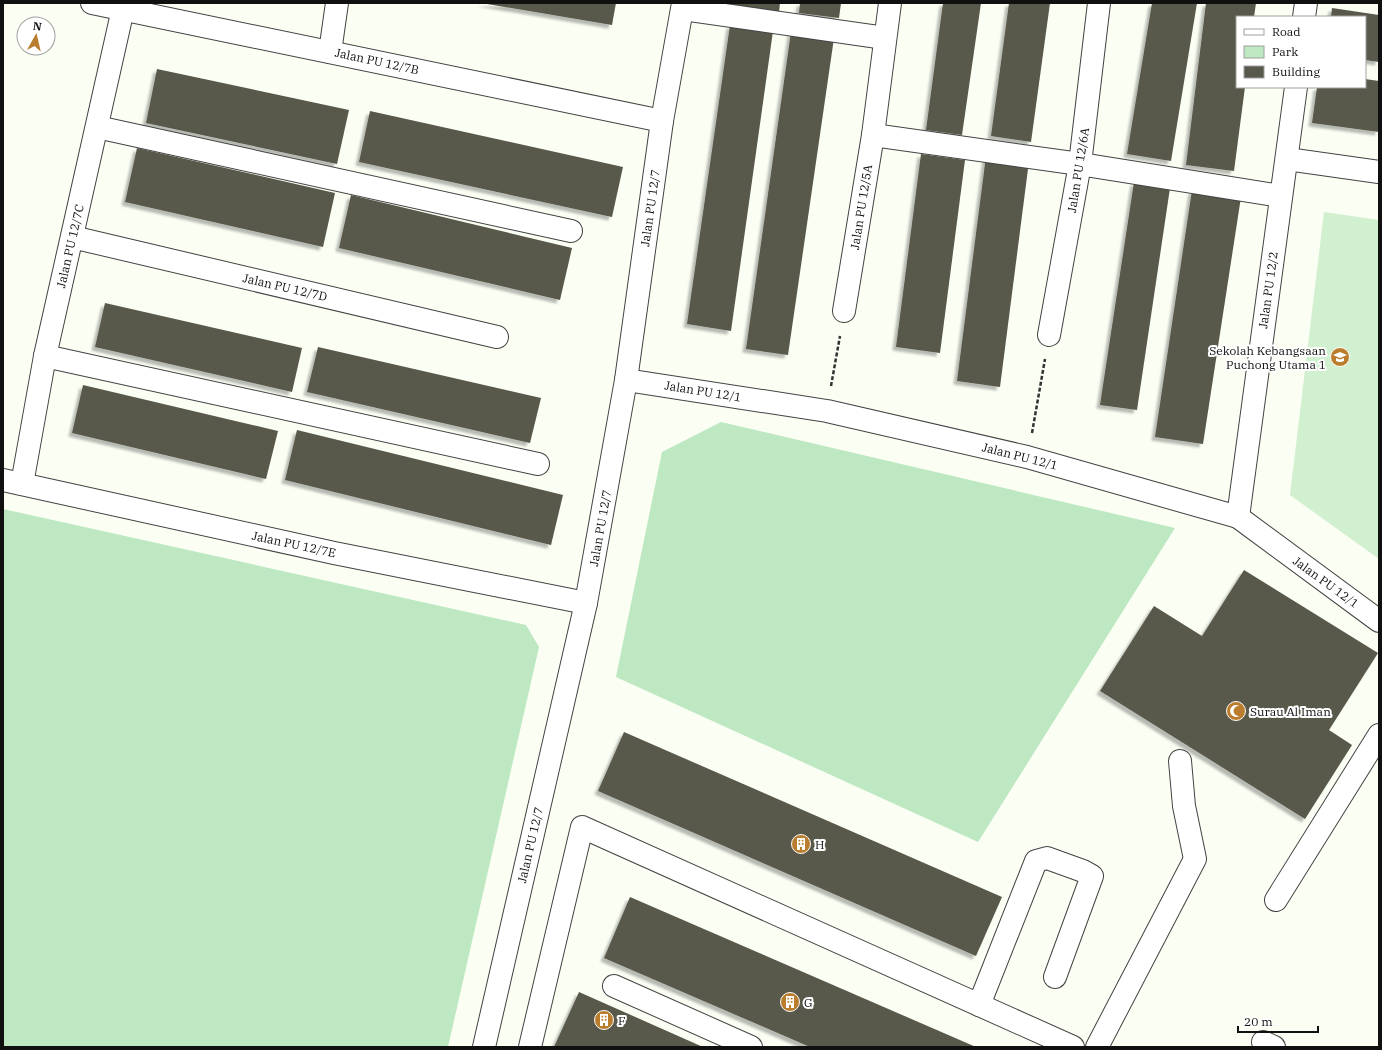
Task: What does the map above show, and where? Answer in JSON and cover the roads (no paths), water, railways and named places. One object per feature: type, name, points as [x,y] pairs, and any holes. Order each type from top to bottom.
[{"type":"street","name":"Jalan PU 12/7B","points":[[92,3],[662,121]]},
{"type":"street","points":[[330,52],[337,3]]},
{"type":"street","name":"Jalan PU 12/5A","points":[[844,311],[873,135],[890,3]]},
{"type":"street","name":"Jalan PU 12/6A","points":[[1049,335],[1080,164],[1099,3]]},
{"type":"street","points":[[1304,16],[1306,3]]},
{"type":"street","points":[[683,6],[885,38]]},
{"type":"street","name":"Jalan PU 12/7","points":[[484,1047],[586,603],[626,380],[662,121],[683,6]]},
{"type":"street","name":"Jalan PU 12/7C","points":[[12,482],[45,356],[123,9]]},
{"type":"street","name":"Jalan PU 12/2","points":[[1238,517],[1296,88]]},
{"type":"street","points":[[97,126],[571,231]]},
{"type":"street","points":[[873,135],[1080,164],[1281,196]]},
{"type":"street","points":[[1287,160],[1379,172]]},
{"type":"street","name":"Jalan PU 12/7D","points":[[72,237],[498,337]]},
{"type":"street","points":[[45,356],[538,464]]},
{"type":"street","name":"Jalan PU 12/1","points":[[626,380],[827,410],[1027,457],[1238,517],[1379,621]]},
{"type":"street","name":"Jalan PU 12/7E","points":[[12,482],[334,553],[586,603]]},
{"type":"street","points":[[1276,900],[1379,735]]},
{"type":"street","points":[[1096,1047],[1195,859],[1184,806],[1180,761]]},
{"type":"street","points":[[530,1047],[582,827],[1073,1047]]},
{"type":"street","points":[[980,1005],[1036,862],[1047,858],[1083,871],[1092,876],[1055,977]]},
{"type":"street","points":[[614,986],[751,1047]]},
{"type":"place","name":"Sekolah Kebangsaan Puchong Utama 1","points":[[1340,357]]},
{"type":"place","name":"Surau Al Iman","points":[[1236,711]]},
{"type":"place","name":"H","points":[[801,844]]},
{"type":"place","name":"G","points":[[790,1002]]},
{"type":"place","name":"F","points":[[604,1020]]}]
